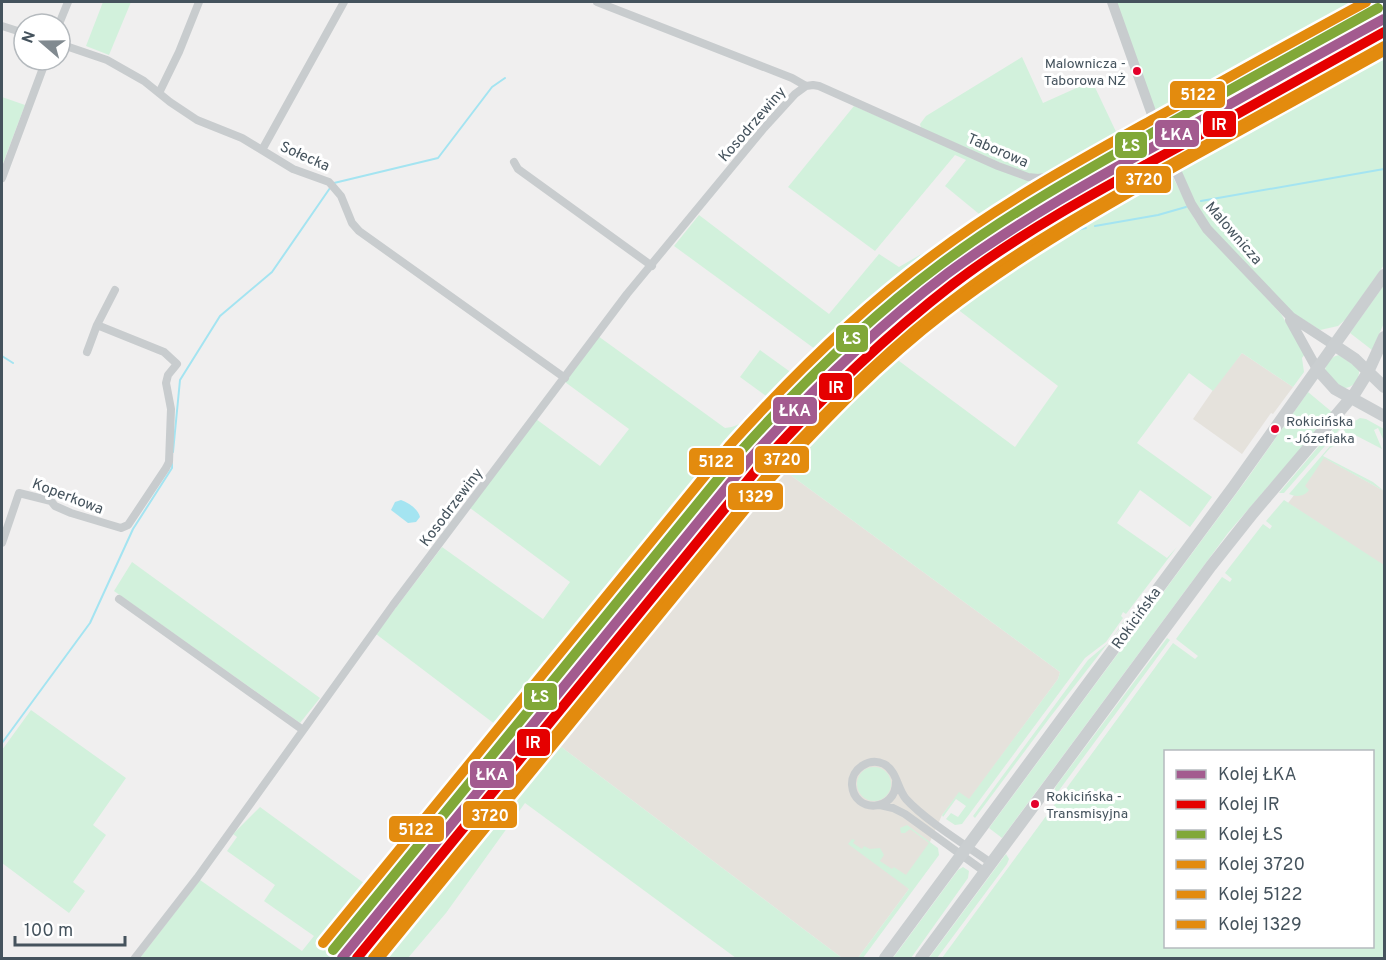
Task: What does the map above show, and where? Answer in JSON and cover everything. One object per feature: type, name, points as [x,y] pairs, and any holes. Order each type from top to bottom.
[{"type":"main road","name":"Rokicińska","points":[[885,958],[1238,481],[1384,275]]},
{"type":"main road","name":"Rokicińska","points":[[921,958],[1211,566],[1351,398],[1368,372],[1384,337]]},
{"type":"main road","points":[[1334,345],[1349,355],[1384,387]]},
{"type":"main road","points":[[1317,369],[1330,385],[1384,416]]},
{"type":"street","points":[[159,93],[179,52],[199,2]]},
{"type":"street","points":[[262,150],[344,2]]},
{"type":"street","name":"Taborowa","points":[[597,2],[782,74],[806,86],[819,87],[998,166],[1034,178],[1058,172],[1155,123],[1171,119],[1217,86],[1286,54],[1372,2]]},
{"type":"street","name":"Malownicza","points":[[1112,2],[1155,123],[1200,221],[1281,308],[1302,326],[1334,345]]},
{"type":"street","name":"Sołecka","points":[[72,48],[107,60],[144,81],[197,120],[237,135],[293,169],[329,182],[341,196],[352,223],[359,231],[565,378]]},
{"type":"street","points":[[2,178],[42,72]]},
{"type":"street","name":"Kosodrzewiny","points":[[135,958],[196,878],[393,605],[627,294],[771,120],[795,94],[806,86]]},
{"type":"street","points":[[514,162],[518,169],[651,266]]},
{"type":"street","points":[[87,352],[97,325],[116,290]]},
{"type":"street","name":"Malownicza","points":[[1281,308],[1317,369]]},
{"type":"street","name":"Koperkowa","points":[[2,543],[20,493],[51,501],[55,506],[71,513],[121,528],[128,525],[169,462],[171,409],[166,383],[168,375],[177,364],[164,352],[97,325]]},
{"type":"street","points":[[119,599],[303,730]]},
{"type":"street","points":[[964,850],[912,805],[896,782],[892,770],[881,763],[868,763],[856,771],[852,784],[857,797],[866,804],[893,808],[906,814],[988,867]]},
{"type":"street","points":[[880,805],[892,796],[896,782]]},
{"type":"shaded area","points":[[1242,353],[1293,387],[1242,454],[1193,419]]},
{"type":"shaded area","points":[[1323,457],[1384,491],[1384,566],[1288,503]]},
{"type":"shaded area","points":[[774,463],[1060,672],[1058,679],[969,800],[959,793],[942,815],[909,889],[858,958],[842,958],[548,737]]},
{"type":"green space","points":[[103,2],[131,2],[109,55],[86,46]]},
{"type":"green space","points":[[1115,2],[1368,2],[1177,113],[1158,120]]},
{"type":"green space","points":[[1378,2],[1384,2],[1384,12],[1163,134],[1160,125],[1208,95]]},
{"type":"green space","points":[[1384,42],[1384,265],[1346,319],[1338,326],[1320,330],[1290,311],[1203,219],[1174,157],[1225,126]]},
{"type":"green space","points":[[1022,57],[1043,103],[1092,81],[1119,138],[1054,172],[1035,175],[1019,171],[921,128],[920,124],[926,116]]},
{"type":"green space","points":[[2,97],[25,105],[2,166]]},
{"type":"green space","points":[[854,106],[1022,179],[1036,182],[1051,179],[1148,131],[1028,204],[950,259],[877,318],[789,404],[714,491],[331,958],[140,958],[200,880],[302,951],[314,936],[264,901],[275,885],[227,851],[237,837],[233,834],[260,807],[372,889],[403,847],[500,728],[376,634],[442,547],[543,619],[570,582],[470,508],[536,419],[600,466],[629,429],[565,382],[598,336],[725,428],[744,421],[766,396],[740,377],[760,350],[796,376],[819,352],[674,246],[699,215],[829,314],[879,254],[899,267],[984,218],[945,186],[966,160],[955,155],[875,251],[788,187]]},
{"type":"green space","points":[[1165,162],[1195,220],[1281,314],[1305,354],[1302,358],[1304,372],[1293,387],[1242,353],[1213,391],[1189,373],[1137,443],[1212,497],[1190,527],[1140,490],[1117,523],[1167,558],[1177,547],[1126,614],[1123,612],[1121,616],[1123,618],[1106,642],[1085,658],[962,824],[955,825],[946,819],[951,813],[958,817],[966,806],[956,799],[943,817],[942,815],[959,792],[969,799],[1058,679],[1060,672],[774,463],[845,389],[891,355],[1015,447],[1058,386],[952,305],[1073,217]]},
{"type":"green space","points":[[1384,285],[1384,323],[1372,350],[1350,333]]},
{"type":"green space","points":[[1339,355],[1359,369],[1355,383],[1346,388],[1342,388],[1325,371],[1330,360]]},
{"type":"green space","points":[[1308,392],[1332,412],[1228,533],[1002,838],[989,828],[1247,479]]},
{"type":"green space","points":[[1360,418],[1384,429],[1384,441],[1378,428],[1374,430],[1382,449],[1355,435],[1330,448],[1323,456],[1373,482],[1384,491],[1324,458],[1305,486],[1309,490],[1300,496],[1289,494],[1348,425]]},
{"type":"green space","points":[[1341,420],[1345,423],[1284,493],[1279,493]]},
{"type":"green space","points":[[1284,500],[1384,565],[1384,958],[942,958],[1173,643],[1195,659],[1198,656],[1176,639],[1222,577],[1230,582],[1232,579],[1225,573],[1263,524],[1270,529],[1272,526],[1266,521]]},
{"type":"green space","points":[[132,562],[320,698],[300,723],[114,591]]},
{"type":"green space","points":[[1126,620],[1051,716],[975,818],[973,816],[1088,660],[1108,643]]},
{"type":"green space","points":[[1167,638],[1170,640],[1049,804],[1056,786]]},
{"type":"green space","points":[[31,710],[126,778],[93,825],[106,835],[73,882],[85,891],[69,913],[2,863],[2,750]]},
{"type":"green space","points":[[548,737],[842,958],[736,958],[525,803],[446,913],[408,958],[386,958]]},
{"type":"green space","points":[[874,767],[886,772],[891,784],[886,796],[874,801],[862,796],[857,784],[862,772]]},
{"type":"green space","points":[[907,825],[938,848],[939,855],[863,958],[858,958],[909,889],[848,844],[852,839],[855,840],[853,843],[862,849],[864,846],[870,849],[880,848],[884,855],[880,861],[906,875],[929,843],[910,829],[901,833],[900,828]]},
{"type":"green space","points":[[1006,854],[1009,859],[1007,864],[937,958],[929,958]]},
{"type":"green space","points":[[963,867],[969,871],[968,878],[911,958],[893,958],[958,870]]},
{"type":"water","points":[[401,500],[417,511],[420,517],[416,522],[408,523],[391,510],[395,502]]},
{"type":"waterway","points":[[334,183],[438,158],[492,87],[505,78]]},
{"type":"waterway","points":[[1201,201],[1384,169]]},
{"type":"waterway","points":[[173,452],[180,380],[220,316],[272,272],[330,188]]},
{"type":"waterway","points":[[1095,226],[1158,215],[1186,207]]},
{"type":"waterway","points":[[1063,233],[1086,228]]},
{"type":"waterway","points":[[2,356],[13,363]]},
{"type":"waterway","points":[[2,743],[90,623],[133,529],[172,468],[172,464]]},
{"type":"rail line","name":"5122","points":[[323,943],[730,445],[777,394],[852,322],[932,256],[1015,199],[1101,148],[1366,2]]},
{"type":"rail line","name":"ŁS","points":[[333,950],[740,452],[811,377],[861,330],[941,264],[1023,208],[1139,140],[1378,8]]},
{"type":"rail line","name":"ŁKA","points":[[342,958],[749,460],[820,385],[869,338],[948,273],[1030,218],[1115,168],[1384,19]]},
{"type":"rail line","name":"IR","points":[[357,958],[758,468],[827,395],[876,349],[953,284],[1035,228],[1384,32]]},
{"type":"rail line","name":"3720","points":[[373,958],[767,476],[836,403],[884,357],[935,313],[988,274],[1042,239],[1384,46]]},
{"type":"rail line","name":"1329","points":[[379,958],[770,479],[832,413],[898,351],[974,291],[1066,230],[1384,51]]},
{"type":"place","name":"Malownicza - Taborowa NŻ","points":[[1137,71]]},
{"type":"place","name":"Rokicińska - Józefiaka","points":[[1275,429]]},
{"type":"place","name":"Rokicińska - Transmisyjna","points":[[1035,804]]}]
